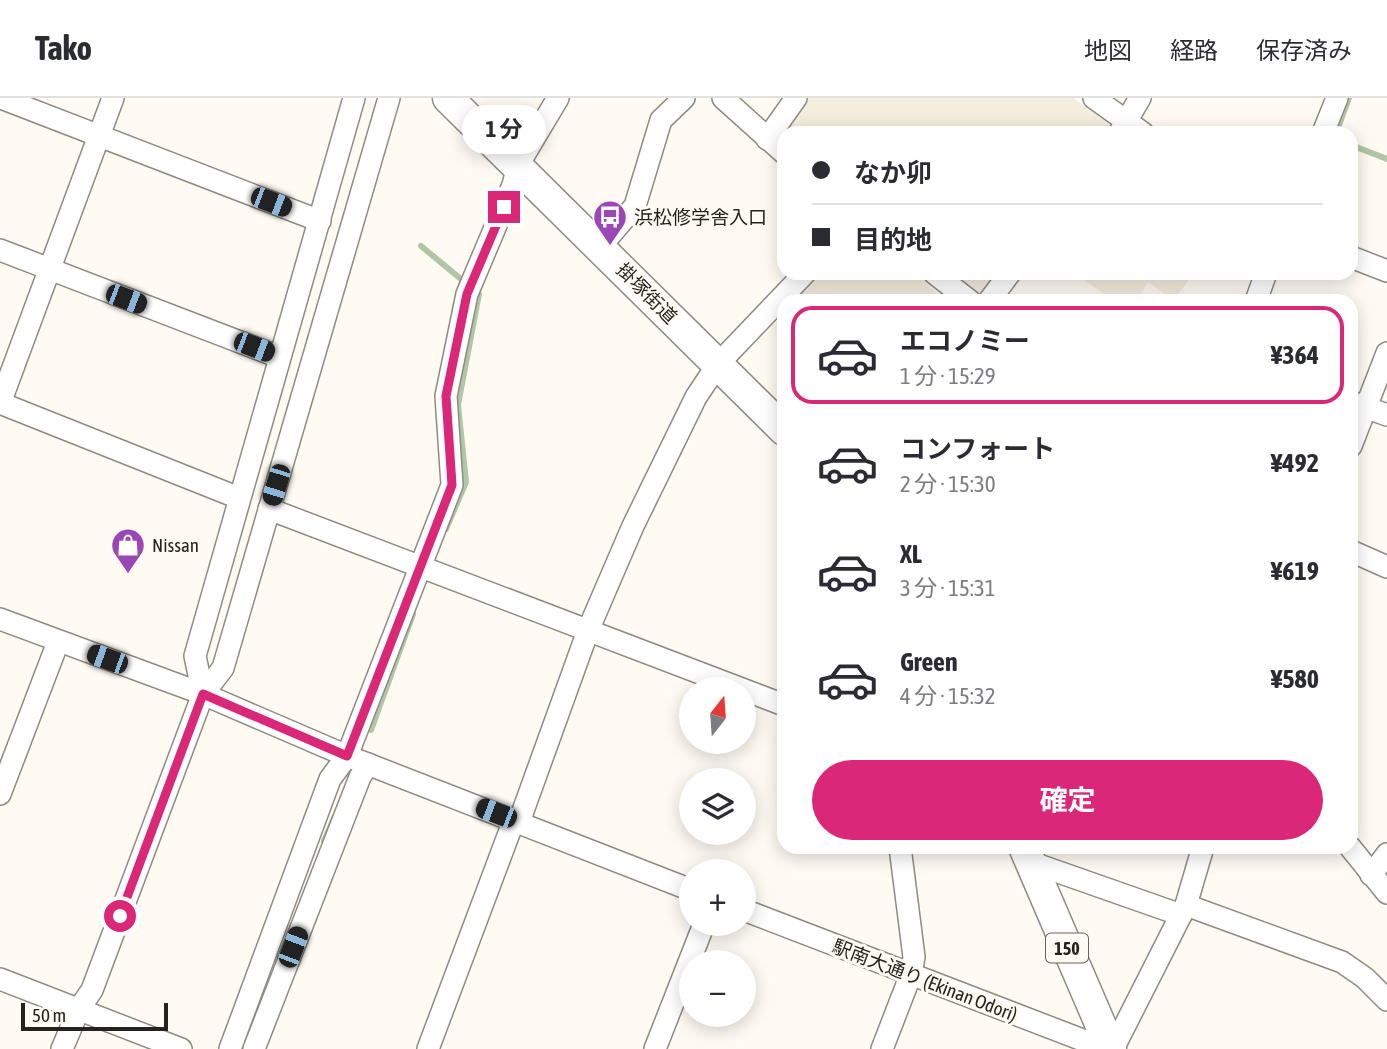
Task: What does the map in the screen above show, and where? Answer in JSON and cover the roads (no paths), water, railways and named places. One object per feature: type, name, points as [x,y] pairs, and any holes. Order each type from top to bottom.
[{"type":"highway","name":"掛塚街道","points":[[448,98],[777,423]]},
{"type":"highway","name":"150","points":[[1027,854],[1110,1049]]},
{"type":"street","points":[[1,98],[320,221]]},
{"type":"street","points":[[113,98],[0,403],[239,498]]},
{"type":"street","points":[[203,694],[195,656],[354,98]]},
{"type":"street","points":[[62,1049],[79,1009],[92,990],[203,694],[223,668],[389,98]]},
{"type":"street","points":[[230,1049],[330,779],[347,756],[426,568],[452,485],[446,396],[467,294],[513,185],[518,165],[558,98]]},
{"type":"street","points":[[600,247],[635,206],[661,120],[684,98]]},
{"type":"street","points":[[723,98],[777,147]]},
{"type":"street","points":[[767,139],[796,98]]},
{"type":"street","points":[[1094,98],[1127,126]]},
{"type":"street","points":[[1131,126],[1140,98]]},
{"type":"street","points":[[1326,126],[1337,98]]},
{"type":"street","points":[[0,250],[279,357]]},
{"type":"street","points":[[1358,260],[1387,271]]},
{"type":"street","points":[[785,294],[798,280]]},
{"type":"street","points":[[943,280],[961,294]]},
{"type":"street","points":[[428,1049],[589,628],[633,526],[696,397],[718,364],[777,302]]},
{"type":"street","points":[[1387,353],[1359,404],[1387,415]]},
{"type":"street","points":[[269,509],[589,628],[777,702]]},
{"type":"street","points":[[1358,554],[1387,568]]},
{"type":"street","points":[[0,619],[203,694],[347,756],[679,885]]},
{"type":"street","points":[[0,794],[58,642]]},
{"type":"street","points":[[254,1049],[360,777],[368,764]]},
{"type":"street","points":[[882,1049],[911,975],[914,957],[901,854]]},
{"type":"street","points":[[1027,854],[1342,962],[1365,978],[1387,1000]]},
{"type":"street","points":[[1110,1049],[1184,910],[1201,854]]},
{"type":"street","points":[[1355,854],[1387,893]]},
{"type":"street","points":[[1371,874],[1387,854]]},
{"type":"street","name":"駅南大通り (Ekinan Odori)","points":[[756,915],[1110,1049]]},
{"type":"street","points":[[655,1049],[699,936]]},
{"type":"street","points":[[0,979],[181,1049]]},
{"type":"waterway","points":[[1339,126],[1349,98]]},
{"type":"waterway","points":[[1358,148],[1387,159]]},
{"type":"waterway","points":[[421,246],[479,294],[458,405],[466,482],[446,529]]},
{"type":"waterway","points":[[371,730],[413,614]]},
{"type":"waterway","points":[[324,841],[335,816]]},
{"type":"place","name":"浜松修学舎入口","points":[[610,247]]},
{"type":"place","name":"Nissan","points":[[128,575]]}]
